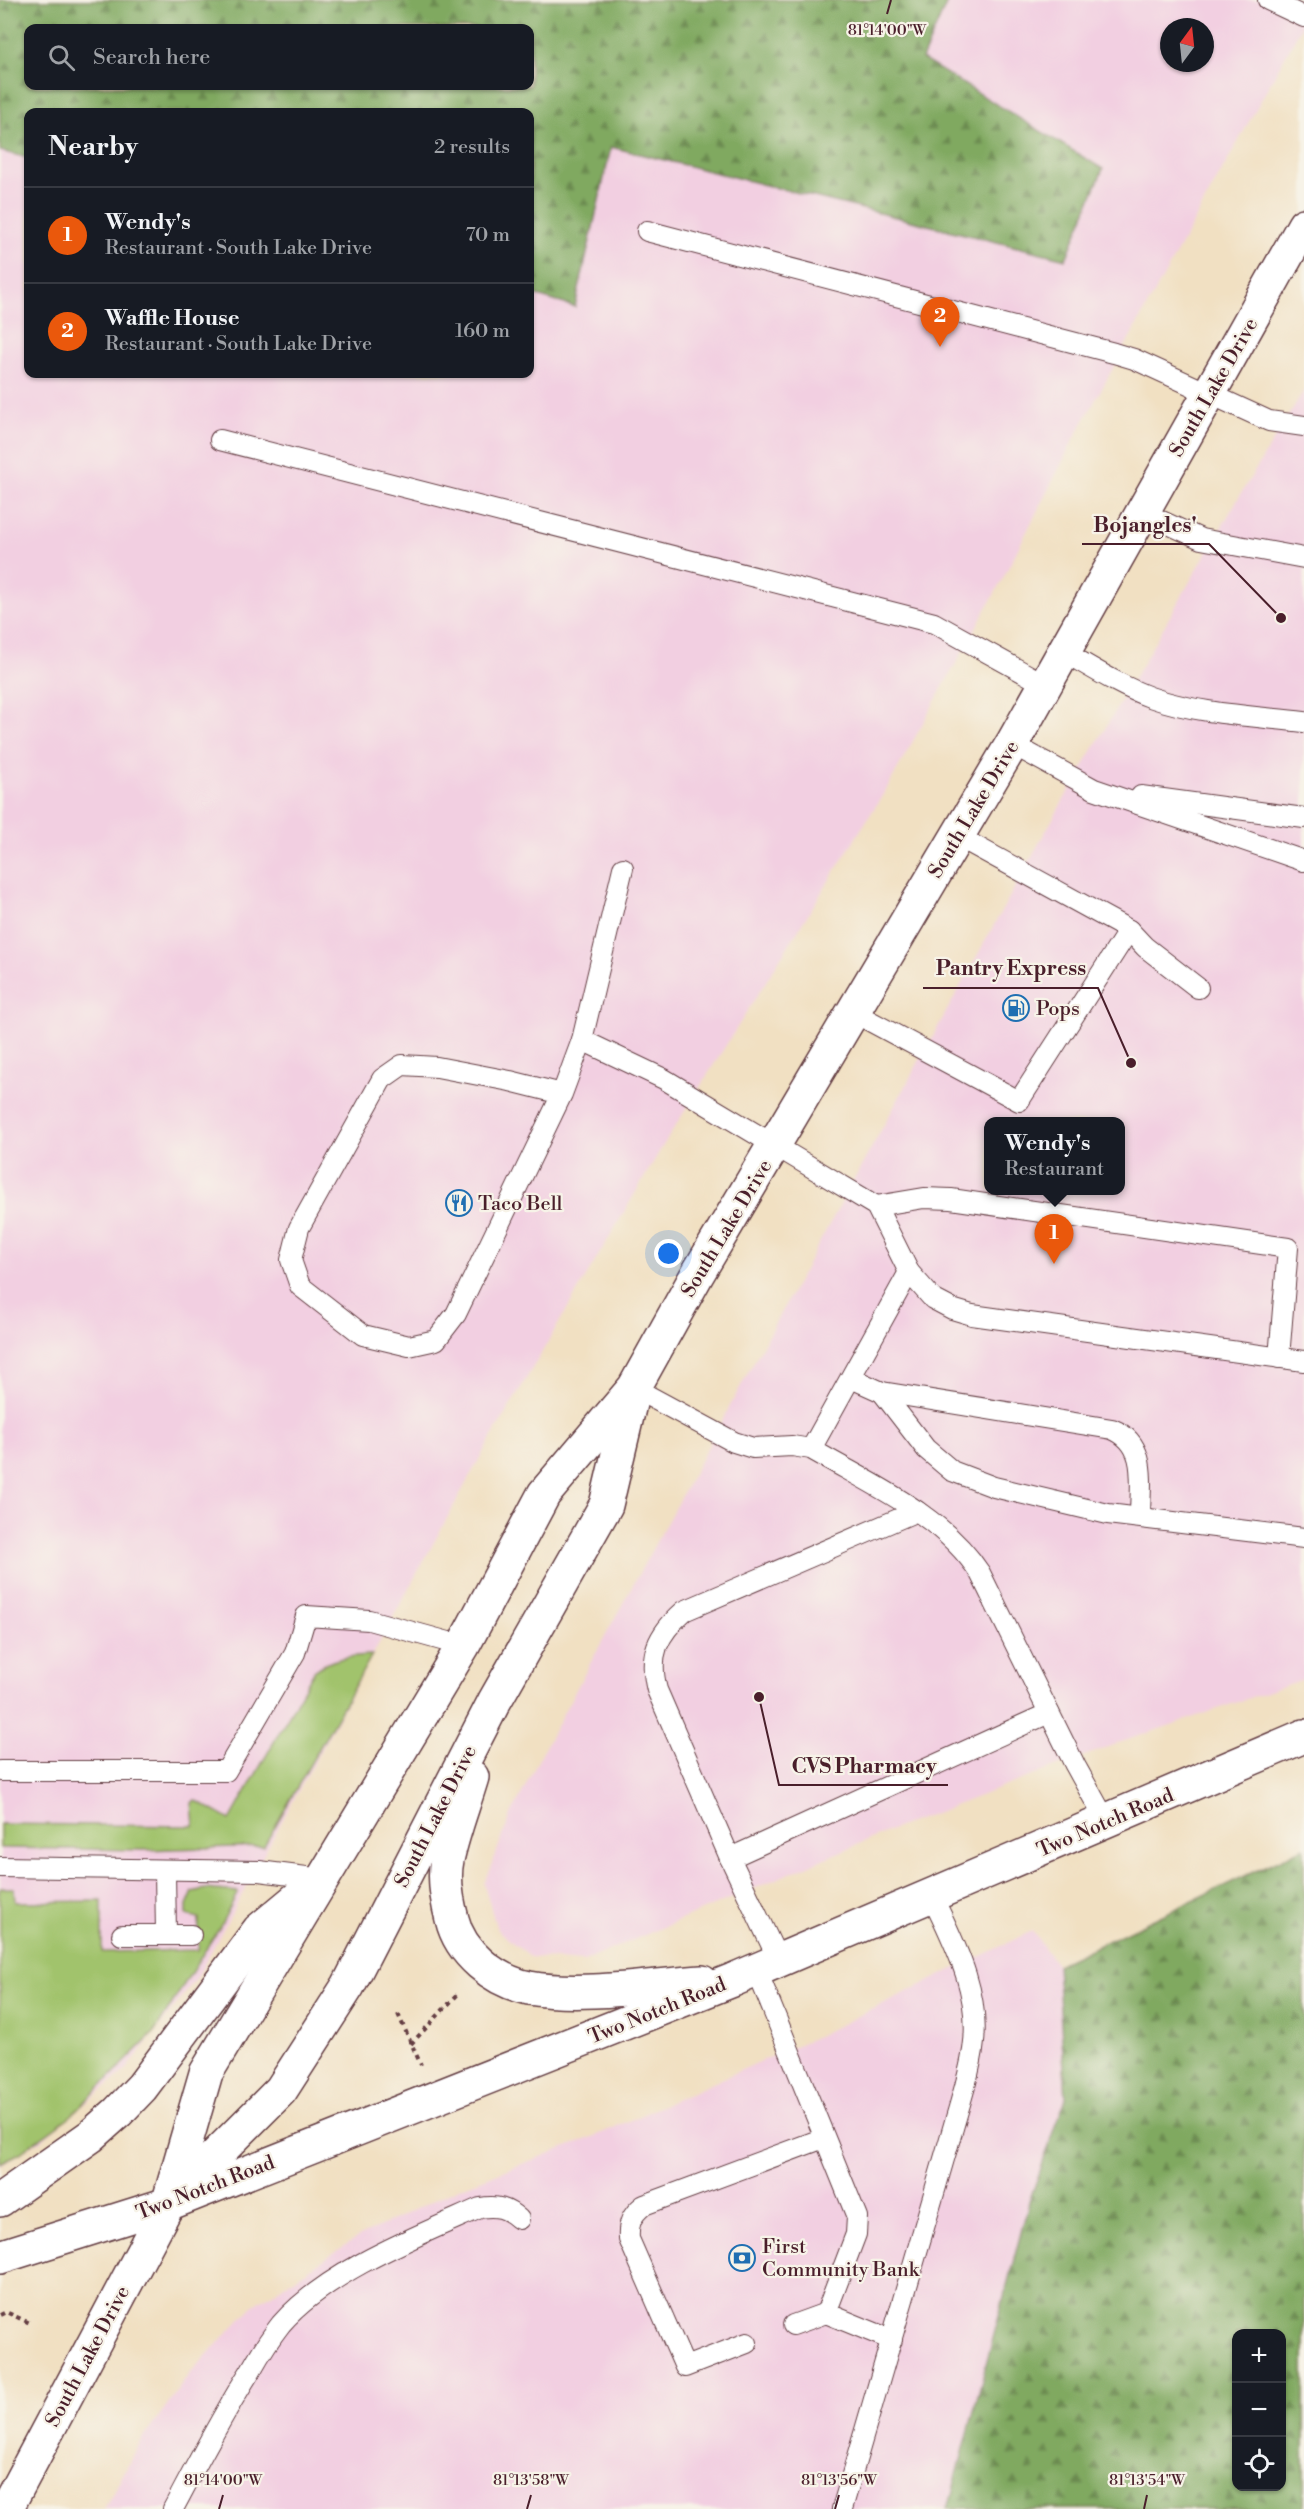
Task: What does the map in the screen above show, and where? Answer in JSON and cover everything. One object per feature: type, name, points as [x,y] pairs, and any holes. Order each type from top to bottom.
[{"type":"main road","name":"South Lake Drive","points":[[6,2509],[168,2204],[206,2073],[463,1646],[544,1494],[634,1388],[698,1273],[776,1145],[1046,685],[1304,225]]},
{"type":"main road","name":"South Lake Drive","points":[[168,2204],[281,2090],[348,1986],[494,1702],[606,1505],[634,1388]]},
{"type":"main road","points":[[494,1702],[447,1862],[447,1898],[453,1926],[465,1950],[484,1967],[527,1988],[564,1992],[757,1971]]},
{"type":"main road","name":"Two Notch Road","points":[[0,2257],[168,2204],[757,1971],[1304,1736]]},
{"type":"main road","points":[[0,2200],[91,2136],[118,2112],[142,2087],[259,1930],[322,1879]]},
{"type":"lane","points":[[1278,2],[1304,17]]},
{"type":"lane","points":[[647,231],[1114,353],[1269,421],[1304,426]]},
{"type":"lane","points":[[220,440],[934,623],[1046,685]]},
{"type":"lane","points":[[1142,512],[1201,539],[1304,558]]},
{"type":"lane","points":[[1064,652],[1120,683],[1179,706],[1304,722]]},
{"type":"lane","points":[[1012,744],[1094,789],[1304,861]]},
{"type":"lane","points":[[1094,789],[1304,818]]},
{"type":"lane","points":[[957,836],[1129,930],[1144,947],[1198,988]]},
{"type":"lane","points":[[562,1094],[437,1067],[402,1065],[382,1079],[299,1227],[291,1260],[300,1286],[363,1335],[409,1346],[436,1340],[456,1314],[562,1094],[582,1040],[623,868]]},
{"type":"lane","points":[[853,1012],[1019,1101],[1129,930]]},
{"type":"lane","points":[[582,1040],[664,1079],[876,1206],[909,1272],[933,1299],[952,1309],[972,1315],[1304,1361]]},
{"type":"lane","points":[[876,1206],[924,1198],[951,1199],[1288,1248],[1279,1358]]},
{"type":"lane","points":[[811,1449],[909,1272]]},
{"type":"lane","points":[[850,1378],[882,1392],[1112,1428],[1125,1434],[1132,1442],[1140,1464],[1140,1518]]},
{"type":"lane","points":[[634,1388],[734,1442],[753,1448],[792,1446],[811,1449],[936,1524],[967,1553],[980,1573],[1049,1713],[1106,1821]]},
{"type":"lane","points":[[882,1392],[926,1449],[952,1471],[994,1488],[1108,1514],[1304,1538]]},
{"type":"lane","points":[[826,2313],[856,2234],[858,2217],[757,1971],[730,1858],[657,1690],[653,1672],[654,1653],[668,1625],[684,1611],[917,1512]]},
{"type":"lane","points":[[0,1771],[226,1771],[295,1653],[306,1616],[369,1620],[463,1646]]},
{"type":"lane","points":[[730,1858],[1049,1713]]},
{"type":"lane","points":[[0,1867],[259,1871],[322,1879]]},
{"type":"lane","points":[[165,1870],[166,1935]]},
{"type":"lane","points":[[842,2509],[974,2049],[974,2010],[971,1992],[957,1950],[932,1896]]},
{"type":"lane","points":[[123,1935],[191,1935]]},
{"type":"lane","points":[[747,2343],[685,2367],[629,2239],[628,2227],[631,2218],[644,2205],[824,2138]]},
{"type":"lane","points":[[173,2509],[231,2402],[281,2325],[300,2306],[330,2284],[379,2255],[480,2208],[492,2206],[503,2208],[519,2219]]},
{"type":"lane","points":[[793,2325],[826,2313],[892,2340]]},
{"type":"path","points":[[411,2044],[466,1986]]},
{"type":"path","points":[[398,2014],[423,2071]]},
{"type":"path","points":[[0,2315],[6,2312],[30,2323]]},
{"type":"shaded area","points":[[948,0],[1304,0],[1304,22],[1075,437],[1000,584],[887,788],[661,1149],[482,1454],[196,1979],[126,2070],[39,2142],[0,2165],[0,151],[24,157],[24,378],[534,378],[534,295],[575,307],[611,146],[1066,259],[1103,169],[922,59]]},
{"type":"shaded area","points":[[1304,390],[1304,1679],[1113,1745],[896,1828],[584,1961],[530,1957],[497,1930],[484,1884],[511,1815],[547,1743],[774,1325],[1043,836],[1236,502]]},
{"type":"shaded area","points":[[1032,1931],[1057,1965],[1066,2098],[1029,2202],[948,2509],[104,2509],[142,2440],[190,2373],[253,2306],[358,2237],[459,2188],[593,2137],[815,2037]]},
{"type":"green space","points":[[0,0],[948,0],[922,59],[1103,169],[1066,259],[611,147],[575,307],[534,295],[534,108],[24,108],[24,157],[0,151]]},
{"type":"green space","points":[[372,1655],[264,1846],[144,1850],[0,1848],[0,1824],[194,1826],[192,1803],[195,1800],[230,1820],[314,1671],[341,1658]]},
{"type":"green space","points":[[1304,1848],[1304,2509],[948,2509],[1029,2202],[1066,2098],[1057,1965]]},
{"type":"green space","points":[[0,1888],[14,1888],[15,1902],[102,1901],[102,1952],[198,1950],[199,1918],[187,1915],[187,1906],[193,1892],[205,1889],[238,1892],[219,1928],[154,2033],[72,2115],[20,2153],[0,2163]]},
{"type":"place","name":"Waffle House","points":[[940,347]]},
{"type":"place","name":"Bojangles'","points":[[1281,618]]},
{"type":"place","name":"Pops","points":[[1016,1008]]},
{"type":"place","name":"Pantry Express","points":[[1131,1063]]},
{"type":"place","name":"Taco Bell","points":[[459,1203]]},
{"type":"place","name":"Wendy's","points":[[1054,1264]]},
{"type":"place","name":"CVS Pharmacy","points":[[759,1697]]},
{"type":"place","name":"First Community Bank","points":[[742,2258]]}]
